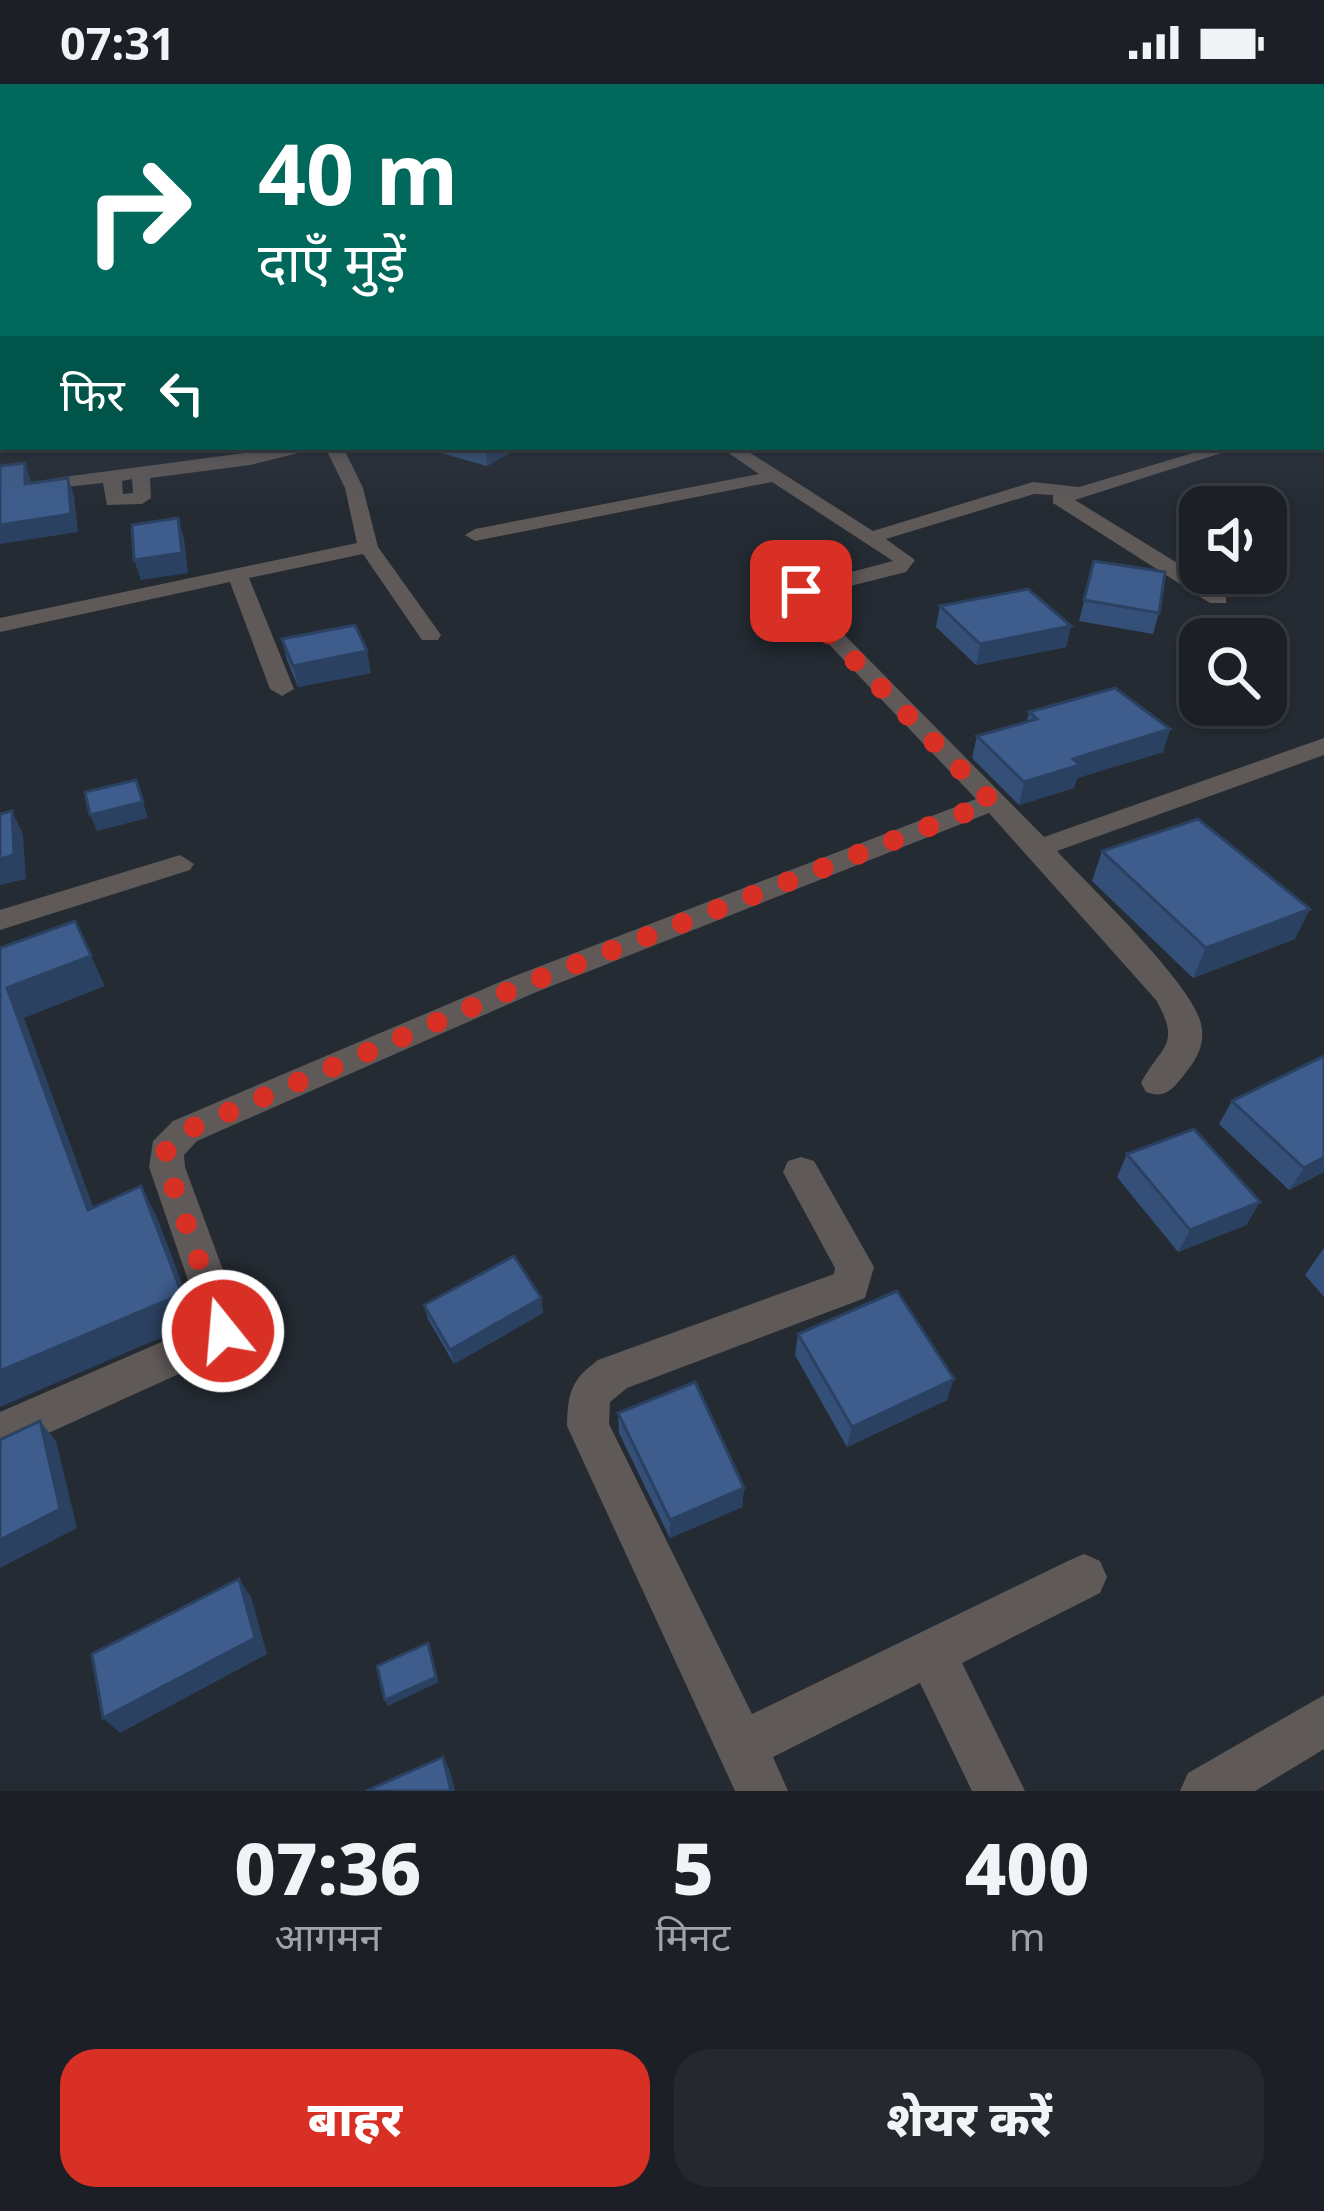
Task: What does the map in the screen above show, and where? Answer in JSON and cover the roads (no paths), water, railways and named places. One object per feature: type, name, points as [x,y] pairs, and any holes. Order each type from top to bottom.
[{"type":"street","points":[[56,483],[254,461],[301,450]]},
{"type":"street","points":[[335,450],[354,488],[368,548],[430,635]]},
{"type":"street","points":[[733,450],[904,560],[899,568],[801,591],[795,597],[1039,848],[1177,1006],[1185,1023],[1183,1059],[1157,1083]]},
{"type":"street","points":[[1218,598],[1060,500],[1220,450]]},
{"type":"street","points":[[112,475],[114,501],[119,502],[142,498],[141,471]]},
{"type":"street","points":[[475,535],[772,477]]},
{"type":"street","points":[[873,537],[1033,488],[1076,492]]},
{"type":"street","points":[[0,625],[368,548]]},
{"type":"street","points":[[237,573],[282,689]]},
{"type":"street","points":[[1039,848],[1324,746]]},
{"type":"street","points":[[0,1434],[220,1336],[224,1327],[167,1167],[166,1151],[185,1131],[523,985],[992,802]]},
{"type":"street","points":[[0,920],[180,864]]},
{"type":"street","points":[[762,1791],[588,1426],[586,1405],[589,1392],[613,1374],[851,1286],[856,1267],[801,1172]]},
{"type":"street","points":[[741,1746],[1084,1577]]},
{"type":"street","points":[[931,1653],[999,1791]]},
{"type":"street","points":[[1206,1791],[1324,1720]]}]
